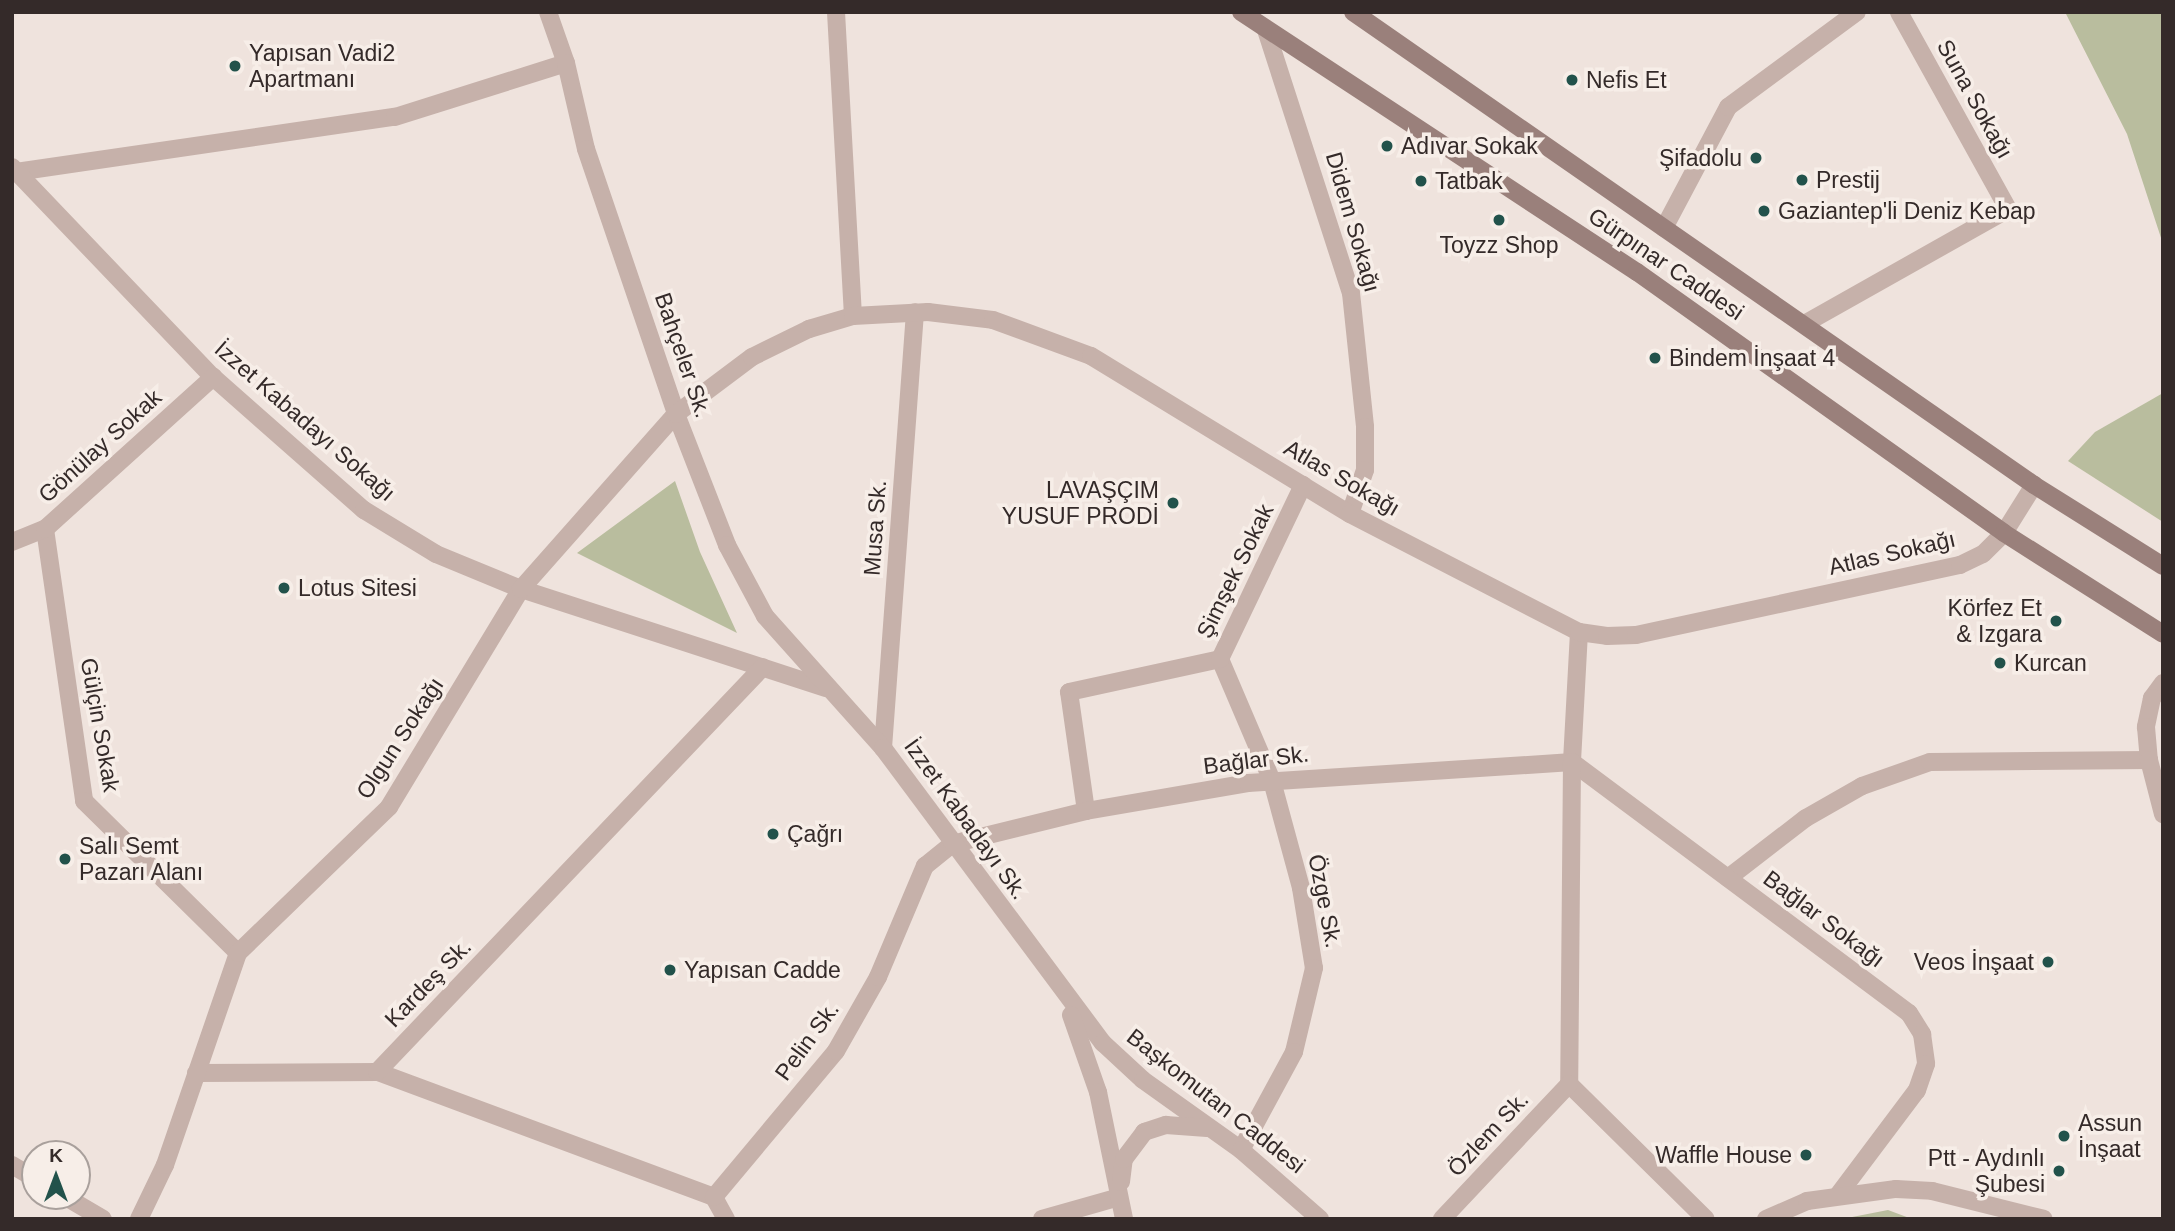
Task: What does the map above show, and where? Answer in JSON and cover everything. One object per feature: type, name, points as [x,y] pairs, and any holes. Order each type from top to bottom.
[{"type":"main road","name":"Gürpınar Caddesi","points":[[1241,12],[1637,272],[2004,533],[2163,634]]},
{"type":"main road","name":"Gürpınar Caddesi","points":[[1353,12],[1806,323],[2034,485],[2163,566]]},
{"type":"street","name":"Bahçeler Sk.","points":[[548,12],[566,63],[586,149],[677,414],[745,583],[790,649],[826,688]]},
{"type":"street","points":[[835,12],[853,316]]},
{"type":"street","points":[[1664,228],[1728,107],[1857,12]]},
{"type":"street","name":"Suna Sokağı","points":[[1806,323],[2008,209],[1899,12]]},
{"type":"street","name":"Didem Sokağı","points":[[1266,30],[1351,293],[1366,427],[1366,470],[1350,514]]},
{"type":"street","points":[[14,169],[395,117],[566,63]]},
{"type":"street","name":"İzzet Kabadayı Sokağı","points":[[14,169],[213,377],[364,510],[436,554],[521,589],[826,688]]},
{"type":"street","name":"Atlas Sokağı","points":[[677,414],[761,352],[853,316],[915,312],[993,320],[1091,356],[1350,514],[1579,632],[1636,635],[1960,565],[1983,554],[2004,533],[2034,485]]},
{"type":"street","name":"Musa Sk.","points":[[883,748],[915,312]]},
{"type":"street","name":"Gönülay Sokak","points":[[12,542],[45,529],[213,377]]},
{"type":"street","name":"Olgun Sokağı","points":[[238,953],[389,807],[521,589],[677,414]]},
{"type":"street","name":"Şimşek Sokak","points":[[1086,810],[1069,692],[1220,659],[1303,485]]},
{"type":"street","name":"Gülçin Sokak","points":[[45,529],[85,801],[238,953]]},
{"type":"street","points":[[1579,632],[1572,762],[1569,1084],[1706,1219]]},
{"type":"street","name":"Özge Sk.","points":[[1220,659],[1272,780],[1301,888],[1314,968],[1294,1052],[1241,1150]]},
{"type":"street","name":"Kardeş Sk.","points":[[377,1072],[763,667]]},
{"type":"street","points":[[2163,683],[2152,698],[2146,727],[2148,760],[2163,814]]},
{"type":"street","name":"İzzet Kabadayı Sk.","points":[[826,688],[883,748],[1058,986]]},
{"type":"street","points":[[1728,878],[1805,818],[1862,786],[1930,762],[2148,760]]},
{"type":"street","name":"Bağlar Sk.","points":[[952,844],[1086,810],[1272,780],[1572,762]]},
{"type":"street","name":"Bağlar Sokağı","points":[[1572,762],[1909,1013],[1922,1034],[1926,1064],[1917,1090],[1839,1194]]},
{"type":"street","name":"Pelin Sk.","points":[[714,1196],[836,1051],[878,977],[925,866],[952,844]]},
{"type":"street","points":[[139,1219],[165,1165],[238,953]]},
{"type":"street","points":[[1058,986],[1098,1091],[1124,1219]]},
{"type":"street","name":"Başkomutan Caddesi","points":[[1058,986],[1103,1043],[1143,1080],[1241,1150],[1320,1219]]},
{"type":"street","points":[[196,1073],[377,1072],[714,1196],[726,1219]]},
{"type":"street","name":"Özlem Sk.","points":[[1442,1219],[1569,1084]]},
{"type":"street","points":[[1119,1197],[1124,1159],[1144,1132],[1166,1125],[1210,1129]]},
{"type":"street","points":[[1766,1219],[1839,1194],[1932,1191],[2044,1219]]},
{"type":"street","points":[[1042,1219],[1119,1197]]},
{"type":"street","points":[[88,1210],[103,1219]]},
{"type":"green space","points":[[2065,12],[2163,12],[2163,244],[2127,134]]},
{"type":"green space","points":[[2163,393],[2163,522],[2068,461],[2095,432]]},
{"type":"green space","points":[[675,481],[700,552],[737,633],[577,553]]},
{"type":"green space","points":[[1888,1210],[1912,1219],[1842,1219]]},
{"type":"place","name":"Yapısan Vadi2 Apartmanı","points":[[235,66]]},
{"type":"place","name":"Nefis Et","points":[[1572,80]]},
{"type":"place","name":"Adıvar Sokak","points":[[1387,146]]},
{"type":"place","name":"Şifadolu","points":[[1756,158]]},
{"type":"place","name":"Prestij","points":[[1802,180]]},
{"type":"place","name":"Tatbak","points":[[1421,181]]},
{"type":"place","name":"Gaziantep'li Deniz Kebap","points":[[1764,211]]},
{"type":"place","name":"Toyzz Shop","points":[[1499,220]]},
{"type":"place","name":"Bindem İnşaat 4","points":[[1655,358]]},
{"type":"place","name":"LAVAŞÇIM YUSUF PRODİ","points":[[1173,503]]},
{"type":"place","name":"Lotus Sitesi","points":[[284,588]]},
{"type":"place","name":"Körfez Et & Izgara","points":[[2056,621]]},
{"type":"place","name":"Kurcan","points":[[2000,663]]},
{"type":"place","name":"Çağrı","points":[[773,834]]},
{"type":"place","name":"Salı Semt Pazarı Alanı","points":[[65,859]]},
{"type":"place","name":"Veos İnşaat","points":[[2048,962]]},
{"type":"place","name":"Yapısan Cadde","points":[[670,970]]},
{"type":"place","name":"Assun İnşaat","points":[[2064,1136]]},
{"type":"place","name":"Waffle House","points":[[1806,1155]]},
{"type":"place","name":"Ptt - Aydınlı Şubesi","points":[[2059,1171]]}]
